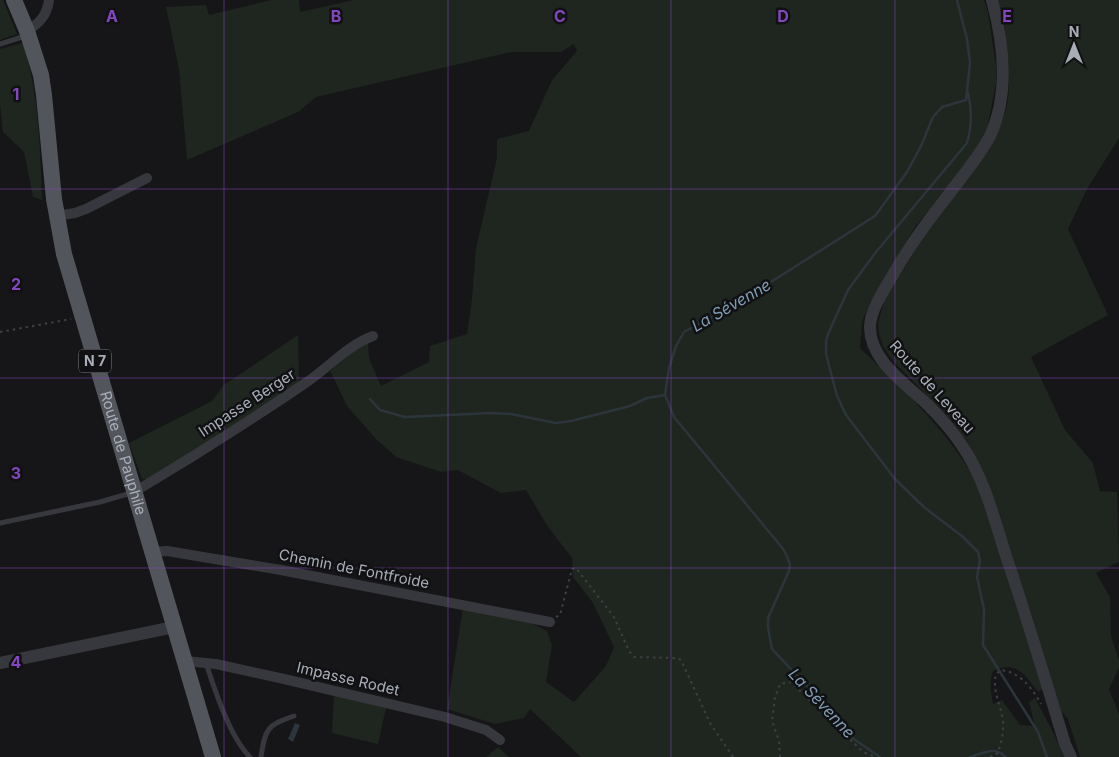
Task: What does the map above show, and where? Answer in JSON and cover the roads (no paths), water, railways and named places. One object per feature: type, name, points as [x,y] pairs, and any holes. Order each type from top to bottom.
[{"type":"main road","name":"Route de Pauphile","points":[[14,0],[37,62],[44,95],[56,216],[64,254],[213,757]]},
{"type":"street","points":[[27,31],[43,18],[49,0]]},
{"type":"street","name":"Route de Leveau","points":[[992,0],[1003,61],[1001,96],[996,122],[984,147],[921,230],[899,265],[872,316],[871,336],[880,356],[900,379],[942,419],[958,439],[977,471],[990,504],[1036,646],[1065,744],[1071,757]]},
{"type":"street","points":[[56,216],[86,209],[147,178]]},
{"type":"street","name":"Impasse Berger","points":[[134,492],[174,469],[280,400],[326,368],[361,340],[373,336]]},
{"type":"street","name":"Chemin de Fontfroide","points":[[152,552],[168,551],[281,570],[550,622]]},
{"type":"street","points":[[0,663],[174,627]]},
{"type":"street","name":"Impasse Rodet","points":[[185,661],[206,663],[284,679],[445,717],[486,730],[500,740]]},
{"type":"lane","points":[[0,44],[22,37],[27,31]]},
{"type":"lane","points":[[0,523],[100,502],[134,492]]},
{"type":"lane","points":[[206,663],[216,694],[230,724],[244,751],[250,757]]},
{"type":"lane","points":[[261,757],[263,742],[272,726],[277,722],[294,716]]},
{"type":"waterway","name":"La Sévenne","points":[[880,757],[848,735],[806,685],[772,649],[768,618],[789,571],[790,564],[784,550],[674,417],[665,395],[669,368],[676,346],[684,332],[733,306],[875,216],[907,172],[921,146],[933,117],[942,107],[966,100],[970,63],[967,39],[957,0]]},
{"type":"waterway","points":[[968,93],[971,118],[967,143],[876,252],[848,290],[828,334],[826,354],[837,396],[846,415],[895,479],[925,508],[962,536],[978,552],[980,561],[977,577],[984,609],[983,645],[1038,732],[1047,757]]},
{"type":"waterway","points":[[370,399],[380,410],[405,417],[491,413],[511,414],[556,423],[630,406],[647,398],[665,395]]},
{"type":"waterway","name":"La Sévenne","points":[[970,757],[993,751],[1002,753],[1005,757]]}]
